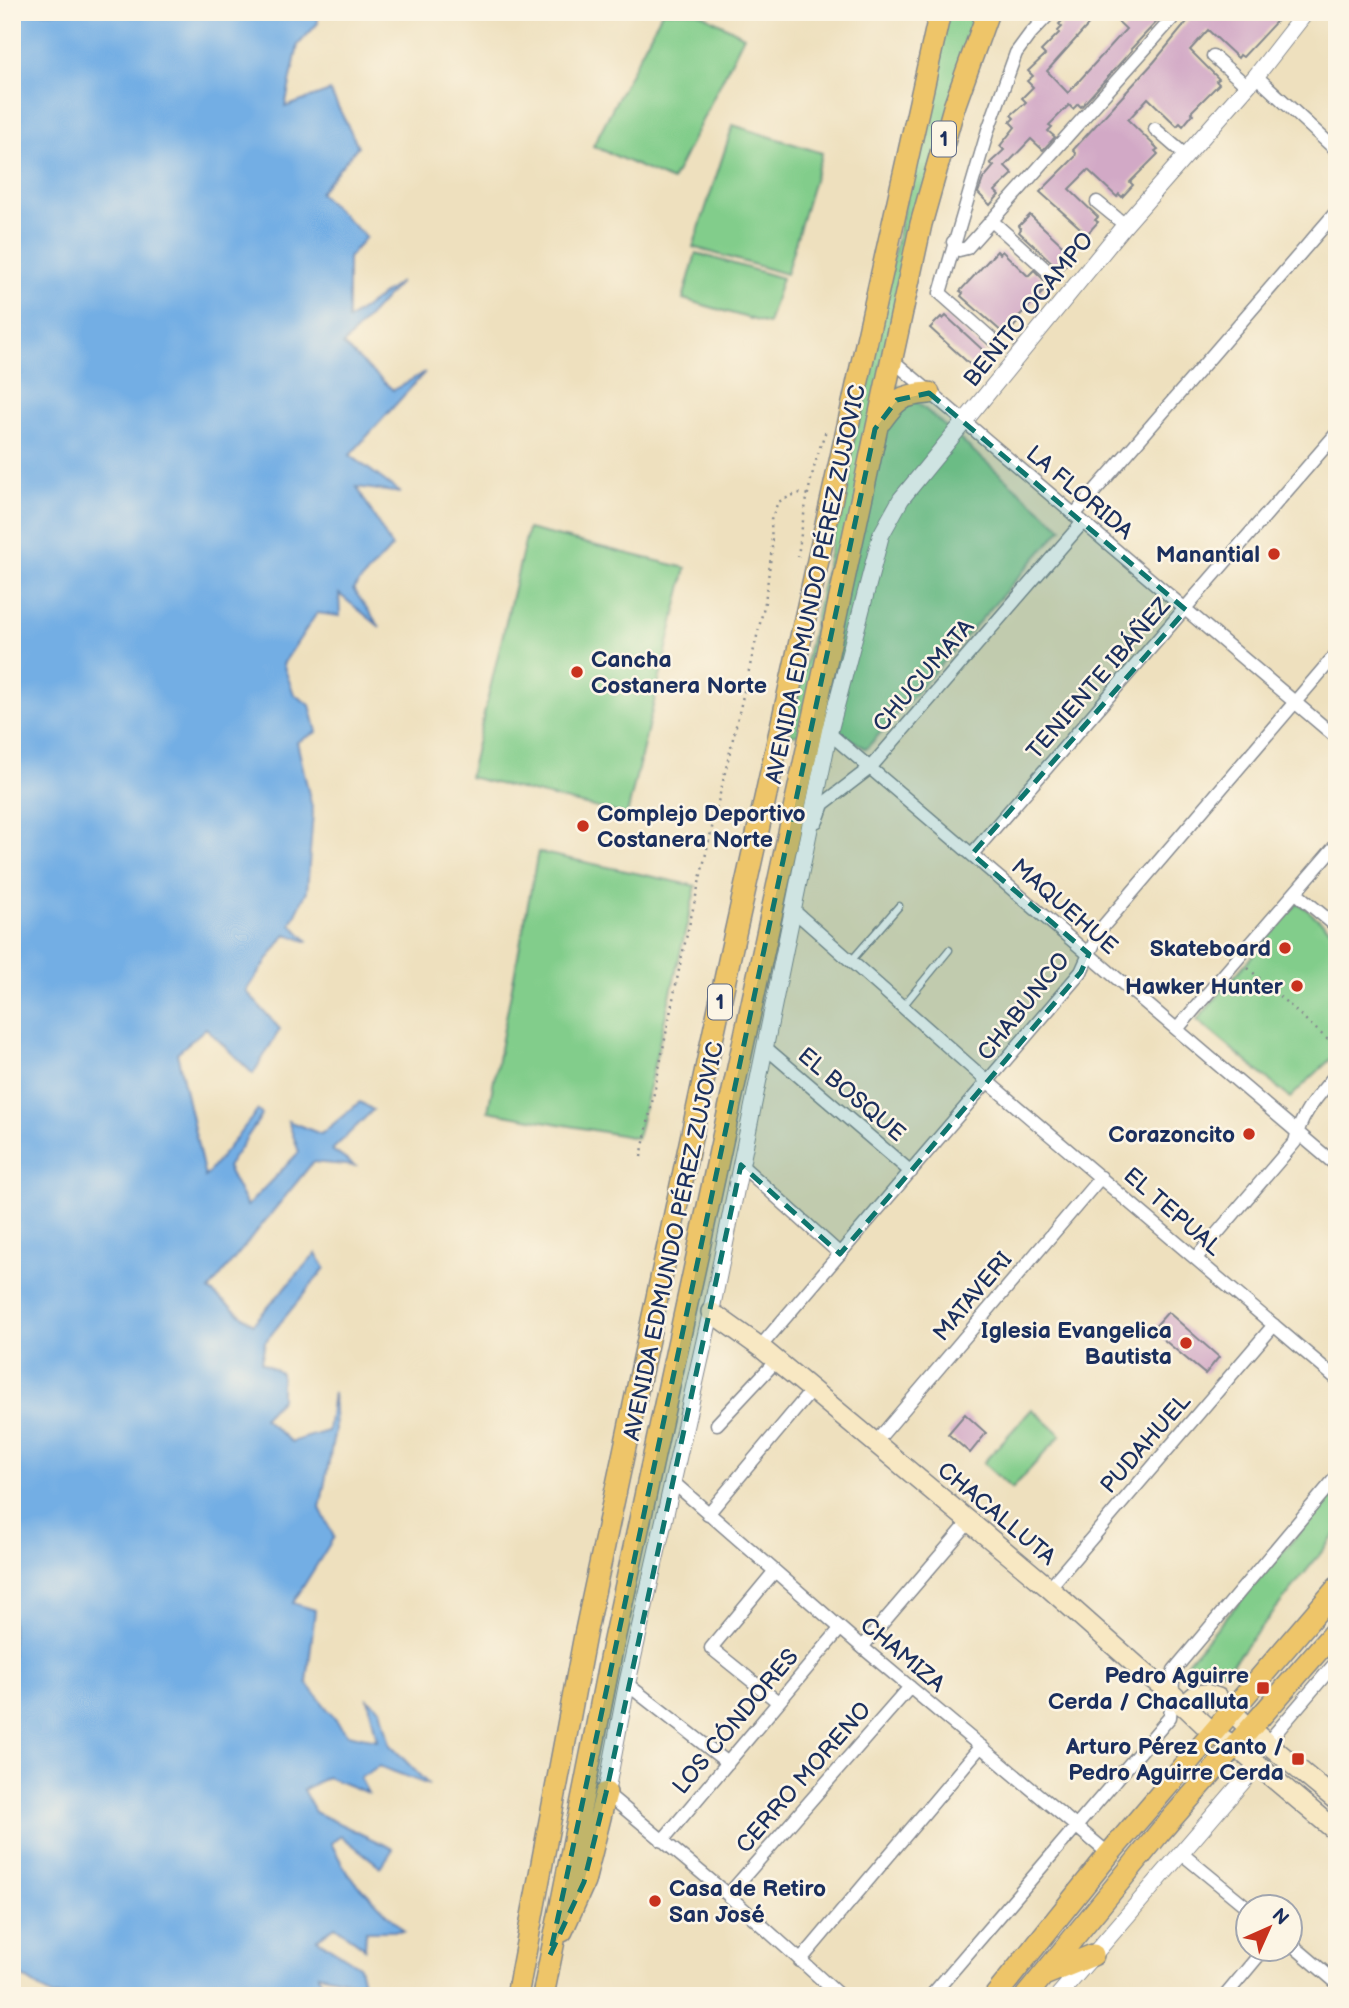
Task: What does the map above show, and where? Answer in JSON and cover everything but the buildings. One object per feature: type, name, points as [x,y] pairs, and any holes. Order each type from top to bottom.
[{"type":"main road","name":"AVENIDA EDMUNDO PÉREZ ZUJOVIC","points":[[517,1996],[585,1635],[829,502],[940,12]]},
{"type":"main road","name":"AVENIDA EDMUNDO PÉREZ ZUJOVIC","points":[[543,1996],[611,1649],[875,429],[929,191],[971,55],[988,12]]},
{"type":"main road","points":[[971,55],[998,12]]},
{"type":"main road","points":[[875,429],[897,400],[912,394],[929,393]]},
{"type":"main road","name":"CHACALLUTA","points":[[711,1312],[760,1347],[876,1443],[1049,1588],[1213,1733],[1236,1746],[1337,1832]]},
{"type":"main road","points":[[995,1996],[1109,1854],[1337,1588]]},
{"type":"main road","points":[[1027,1996],[1160,1832],[1236,1746],[1259,1736],[1337,1629]]},
{"type":"main road","points":[[1177,1700],[1206,1694],[1218,1698],[1337,1801]]},
{"type":"main road","points":[[550,1955],[571,1915],[584,1882],[606,1793]]},
{"type":"main road","points":[[1042,1976],[1093,1955]]},
{"type":"street","points":[[993,340],[940,293],[988,130],[1016,53],[1051,12]]},
{"type":"street","points":[[953,242],[958,250],[967,248],[1178,12]]},
{"type":"street","name":"BENITO OCAMPO","points":[[965,422],[1125,225],[1251,81],[1303,13]]},
{"type":"street","points":[[1213,56],[1251,81],[1337,151]]},
{"type":"street","points":[[1155,129],[1185,155]]},
{"type":"street","name":"BENITO OCAMPO","points":[[1097,202],[1125,225]]},
{"type":"street","name":"CHUCUMATA","points":[[803,857],[823,804],[870,768],[1337,211]]},
{"type":"street","points":[[992,221],[1052,275]]},
{"type":"street","name":"LA FLORIDA","points":[[891,359],[1337,738]]},
{"type":"street","name":"AVENIDA EDMUNDO PÉREZ ZUJOVIC","points":[[606,1793],[627,1685],[711,1312],[829,733],[887,522],[901,499],[965,422]]},
{"type":"street","name":"TENIENTE IBÁÑEZ","points":[[972,854],[1337,433]]},
{"type":"street","name":"CHABUNCO","points":[[760,1347],[1081,972],[1100,930],[1337,653]]},
{"type":"street","name":"MAQUEHUE","points":[[829,733],[1337,1166]]},
{"type":"street","points":[[1177,1030],[1337,844]]},
{"type":"street","points":[[1296,893],[1337,927]]},
{"type":"street","name":"EL TEPUAL","points":[[793,910],[988,1082],[1337,1379]]},
{"type":"street","name":"EL BOSQUE","points":[[765,1048],[911,1172]]},
{"type":"street","points":[[1195,1258],[1295,1142],[1306,1109],[1337,1073]]},
{"type":"street","points":[[741,1165],[841,1254]]},
{"type":"street","name":"MATAVERI","points":[[876,1443],[1101,1177]]},
{"type":"street","name":"PUDAHUEL","points":[[1049,1588],[1274,1325]]},
{"type":"street","points":[[717,1424],[776,1360]]},
{"type":"street","points":[[708,1514],[812,1390]]},
{"type":"street","points":[[931,1996],[1170,1717],[1177,1700],[1174,1670],[1337,1476]]},
{"type":"street","name":"CHAMIZA","points":[[674,1483],[840,1629],[1109,1854]]},
{"type":"street","points":[[862,1647],[969,1522]]},
{"type":"street","points":[[774,1572],[711,1648],[778,1702]]},
{"type":"street","name":"LOS CÓNDORES","points":[[662,1841],[840,1629]]},
{"type":"street","points":[[1259,1736],[1337,1661]]},
{"type":"street","points":[[627,1685],[728,1763]]},
{"type":"street","name":"CERRO MORENO","points":[[728,1895],[910,1687]]},
{"type":"street","points":[[800,1961],[981,1746]]},
{"type":"street","points":[[1058,1996],[1257,1765]]},
{"type":"street","points":[[606,1793],[728,1895],[840,1996]]},
{"type":"street","points":[[1181,1853],[1234,1897]]},
{"type":"street","points":[[1304,1955],[1337,1983]]},
{"type":"street","points":[[1225,1996],[1253,1962]]},
{"type":"lane","points":[[851,961],[899,905]]},
{"type":"lane","points":[[903,1006],[949,950]]},
{"type":"path","points":[[641,1157],[681,960],[765,602],[772,548],[771,520],[778,502],[798,493],[829,502]]},
{"type":"path","points":[[1238,959],[1337,1048]]},
{"type":"highlighted area","points":[[929,393],[1186,610],[972,854],[1089,954],[1081,972],[840,1254],[741,1165],[606,1793],[584,1882],[550,1955],[875,429],[897,400]]},
{"type":"green space","points":[[662,12],[698,12],[744,36],[672,181],[593,146]]},
{"type":"green space","points":[[946,12],[979,12],[880,370],[1062,528],[866,749],[839,731],[790,735]]},
{"type":"green space","points":[[733,125],[822,153],[786,274],[693,247]]},
{"type":"green space","points":[[696,253],[782,278],[768,324],[683,299]]},
{"type":"green space","name":"Cancha Costanera Norte","points":[[528,529],[686,568],[627,815],[469,777]]},
{"type":"green space","points":[[538,852],[696,886],[637,1138],[488,1111]]},
{"type":"green space","points":[[1298,902],[1337,935],[1337,1053],[1290,1098],[1197,1020]]},
{"type":"green space","points":[[1032,1409],[1061,1435],[1012,1489],[983,1463]]},
{"type":"green space","points":[[1337,1489],[1337,1533],[1225,1672],[1207,1669],[1184,1670],[1188,1661]]},
{"type":"water","points":[[12,12],[318,12],[318,23],[298,45],[285,107],[330,91],[358,146],[319,193],[366,237],[348,258],[348,320],[400,282],[343,345],[393,390],[425,372],[350,455],[401,493],[357,487],[392,547],[353,589],[380,627],[339,594],[340,616],[317,613],[283,664],[294,694],[310,705],[317,732],[297,742],[313,812],[307,891],[291,924],[309,942],[286,934],[246,991],[280,1029],[253,1074],[206,1028],[177,1053],[205,1177],[258,1110],[262,1115],[227,1167],[247,1206],[299,1152],[288,1121],[321,1134],[360,1102],[373,1110],[332,1150],[355,1166],[313,1162],[209,1290],[253,1324],[316,1253],[325,1268],[265,1342],[261,1362],[281,1373],[281,1399],[263,1418],[291,1442],[328,1431],[333,1392],[335,1430],[320,1508],[334,1537],[293,1603],[315,1610],[307,1683],[347,1734],[377,1740],[368,1699],[381,1709],[390,1745],[429,1785],[379,1766],[360,1778],[368,1793],[327,1777],[303,1790],[315,1812],[393,1849],[381,1867],[341,1836],[331,1843],[347,1873],[404,1931],[366,1931],[365,1948],[335,1926],[317,1939],[359,1966],[363,1984],[318,1974],[327,1996],[52,1996],[12,1970]]},
{"type":"place","name":"Manantial","points":[[1274,554]]},
{"type":"place","name":"Cancha Costanera Norte","points":[[577,672]]},
{"type":"place","name":"Complejo Deportivo Costanera Norte","points":[[583,826]]},
{"type":"place","name":"Skateboard","points":[[1285,948]]},
{"type":"place","name":"Hawker Hunter","points":[[1297,986]]},
{"type":"place","name":"Corazoncito","points":[[1249,1134]]},
{"type":"place","name":"Iglesia Evangelica Bautista","points":[[1186,1343]]},
{"type":"place","name":"Pedro Aguirre Cerda / Chacalluta","points":[[1263,1688]]},
{"type":"place","name":"Arturo Pérez Canto / Pedro Aguirre Cerda","points":[[1298,1759]]},
{"type":"place","name":"Casa de Retiro San José","points":[[655,1901]]}]
